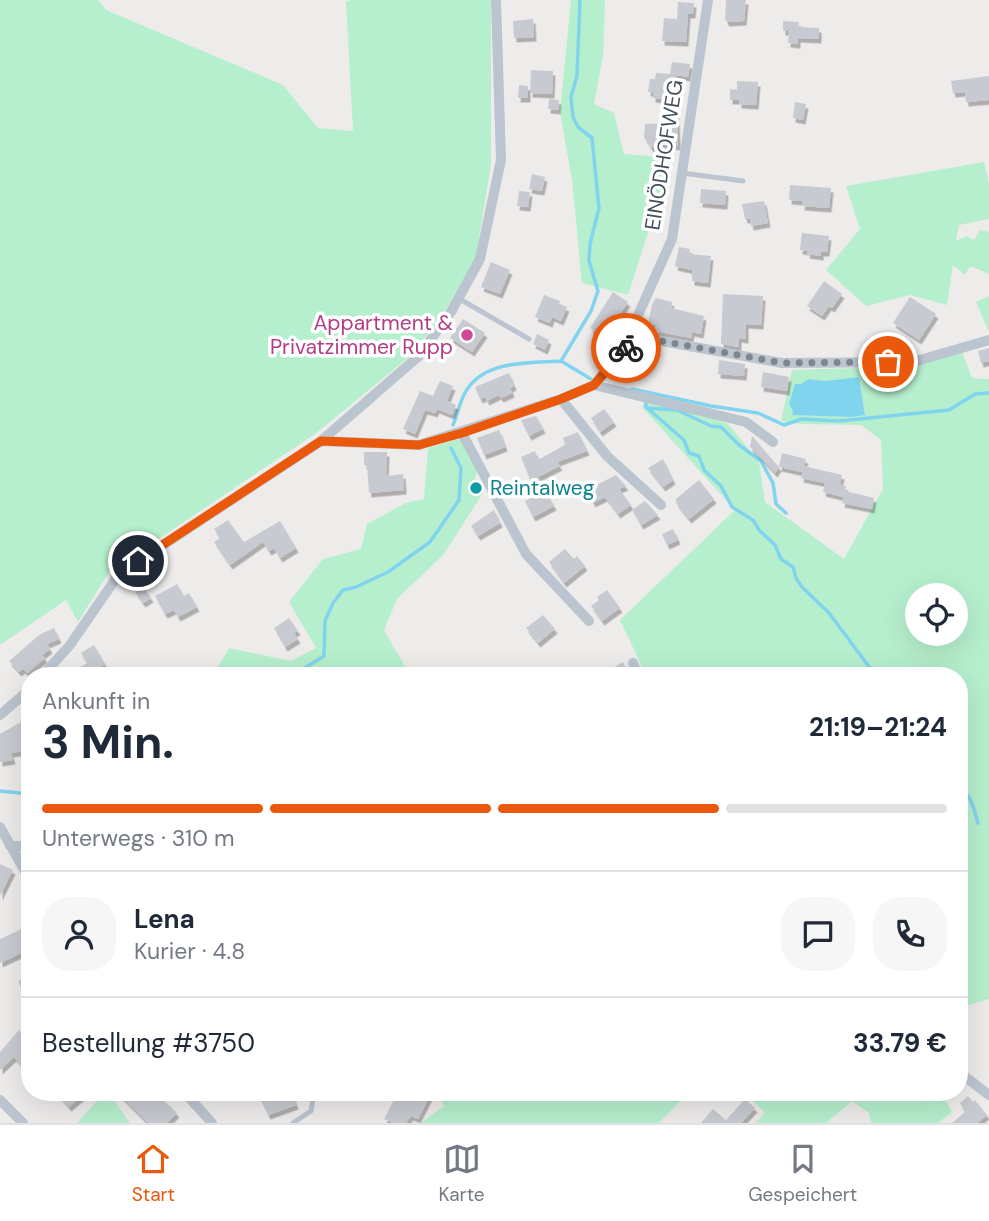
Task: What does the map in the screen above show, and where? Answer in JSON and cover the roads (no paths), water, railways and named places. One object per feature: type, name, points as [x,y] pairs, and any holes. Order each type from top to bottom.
[{"type":"street","points":[[50,667],[70,645],[119,574],[321,441],[419,356],[458,299],[480,259],[501,160],[496,0]]},
{"type":"street","name":"EINÖDHOFWEG","points":[[321,441],[419,445],[462,433],[594,385],[623,349],[672,239],[708,0]]},
{"type":"street","points":[[623,349],[656,340],[782,363],[913,362],[989,340]]},
{"type":"street","points":[[594,385],[746,422],[773,442]]},
{"type":"street","points":[[561,399],[607,456],[661,505]]},
{"type":"street","points":[[462,433],[526,554],[589,621]]},
{"type":"street","points":[[633,663],[635,667]]},
{"type":"street","points":[[0,715],[21,697]]},
{"type":"street","points":[[0,827],[21,865]]},
{"type":"street","points":[[10,846],[21,846]]},
{"type":"street","points":[[968,1079],[989,1095]]},
{"type":"street","points":[[0,1100],[23,1123]]},
{"type":"street","points":[[192,1101],[212,1123]]},
{"type":"lane","points":[[682,173],[743,181]]},
{"type":"lane","points":[[458,299],[529,339]]},
{"type":"lane","points":[[293,1123],[311,1111],[313,1101]]},
{"type":"water","points":[[859,377],[865,415],[792,415],[789,404],[795,384],[809,379],[825,381]]},
{"type":"waterway","points":[[453,425],[465,392],[476,379],[487,372],[523,363],[561,361],[591,311],[598,291],[589,261],[590,244],[599,208],[592,138],[578,127],[573,117],[571,97],[577,76],[580,0]]},
{"type":"waterway","points":[[561,361],[591,379]]},
{"type":"waterway","points":[[632,389],[758,413],[784,425],[802,419],[839,421],[949,410],[975,394],[989,393]]},
{"type":"waterway","points":[[646,403],[646,407],[684,440],[689,453],[699,456],[704,470],[721,486],[732,507],[753,520],[759,530],[775,545],[781,559],[793,567],[802,587],[829,613],[869,667]]},
{"type":"waterway","points":[[647,408],[677,410],[711,426],[721,427],[761,461],[773,483],[776,504],[786,513]]},
{"type":"waterway","points":[[306,667],[324,656],[325,621],[333,603],[343,590],[388,572],[430,542],[459,500],[461,468],[451,448]]},
{"type":"waterway","points":[[0,791],[21,793]]},
{"type":"waterway","points":[[968,796],[978,823]]},
{"type":"place","name":"Appartment & Privatzimmer Rupp","points":[[467,335]]},
{"type":"place","name":"Reintalweg","points":[[476,488]]}]
